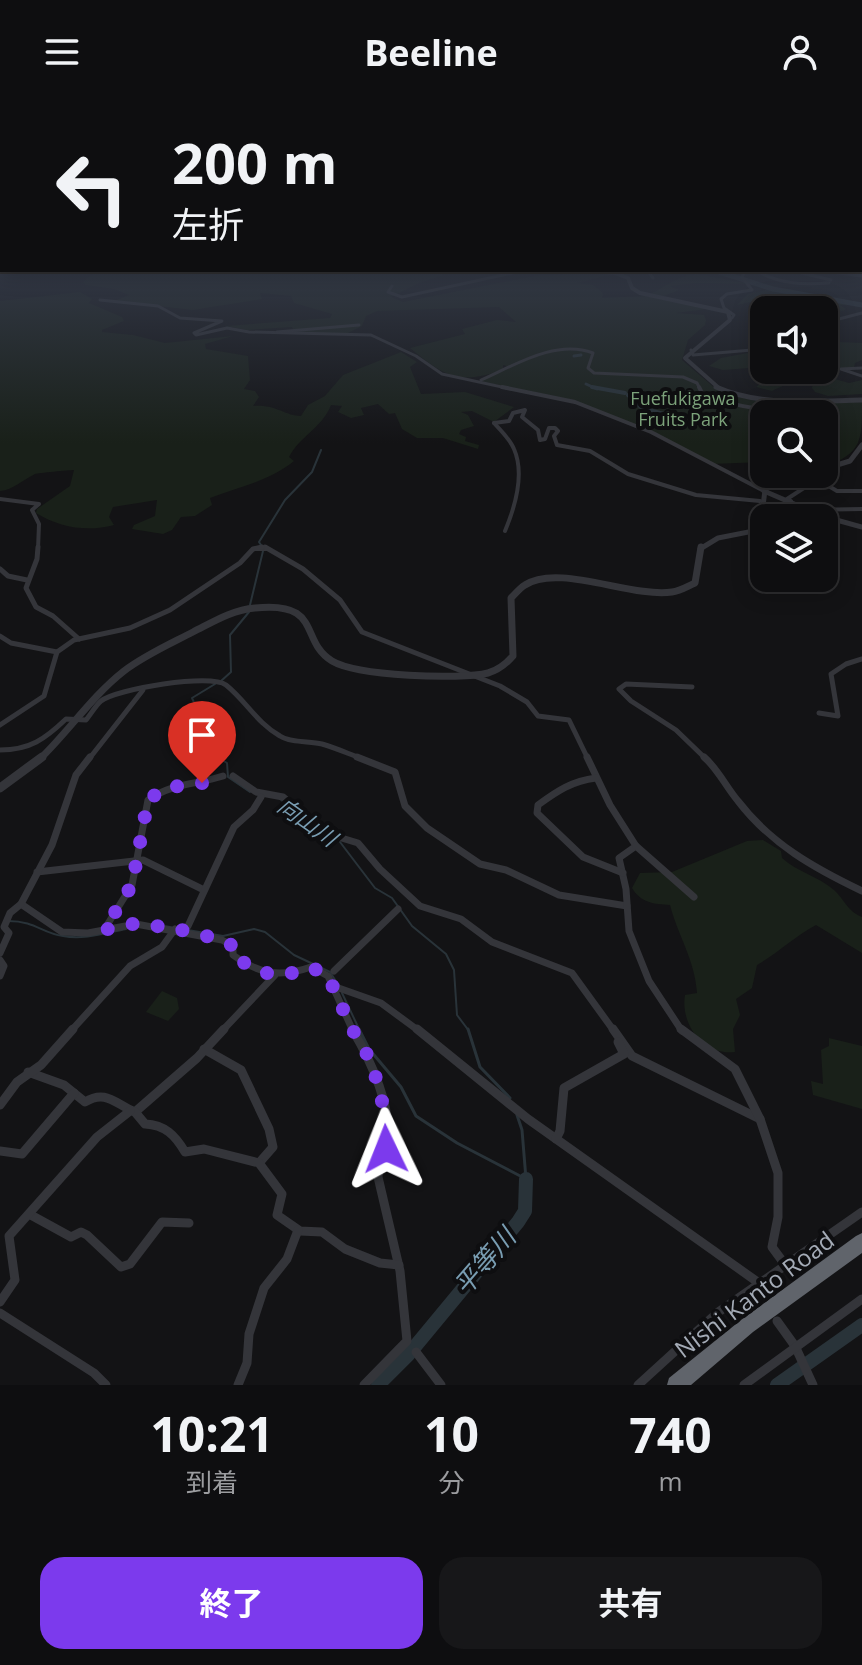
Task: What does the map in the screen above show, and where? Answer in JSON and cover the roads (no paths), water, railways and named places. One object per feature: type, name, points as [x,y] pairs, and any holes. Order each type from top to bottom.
[{"type":"highway","name":"Nishi Kanto Road","points":[[676,1385],[747,1326],[862,1242]]},
{"type":"street","points":[[215,324],[195,332],[196,335],[227,328],[249,332],[376,336],[416,356],[437,372],[566,399],[629,423],[796,504]]},
{"type":"street","points":[[725,324],[691,350],[685,356],[686,360],[725,392],[759,400]]},
{"type":"street","points":[[277,332],[288,327],[312,329],[359,325]]},
{"type":"street","points":[[478,381],[514,368],[533,356],[582,348],[593,353],[588,368],[594,373],[683,377],[697,383],[703,395],[750,406]]},
{"type":"street","points":[[691,350],[693,355],[722,350],[742,354],[750,352]]},
{"type":"street","points":[[862,368],[841,370],[862,376]]},
{"type":"street","points":[[838,401],[862,400]]},
{"type":"street","points":[[505,531],[515,501],[517,466],[514,448],[494,423],[509,421],[513,413],[522,410],[526,411],[522,417],[538,430],[538,439],[544,440],[547,430],[555,428],[558,431],[554,436],[557,445],[590,451],[628,474],[696,495],[760,501]]},
{"type":"street","points":[[838,465],[850,461],[862,445]]},
{"type":"street","points":[[798,504],[787,499],[807,486],[822,482],[837,491],[862,491]]},
{"type":"street","points":[[761,504],[764,491],[768,488]]},
{"type":"street","points":[[0,499],[39,504],[32,510],[39,524],[37,559],[26,588],[36,607],[53,616],[79,639]]},
{"type":"street","points":[[838,509],[862,509]]},
{"type":"street","points":[[838,519],[862,527]]},
{"type":"street","points":[[0,788],[23,773],[113,681],[136,662],[215,620],[244,609],[284,609],[300,616],[311,625],[323,654],[347,668],[477,675],[501,668],[513,656],[511,598],[526,584],[556,580],[650,593],[673,593],[695,583],[698,552],[703,544],[719,537],[750,531]]},
{"type":"street","points":[[0,636],[11,643],[57,652],[79,639],[130,628],[170,610],[261,547],[303,569],[340,600],[362,632],[477,675],[527,702],[538,716],[569,720],[596,778],[636,846],[694,897]]},
{"type":"street","points":[[0,569],[8,576],[27,580]]},
{"type":"street","points":[[0,725],[44,696],[57,652]]},
{"type":"street","points":[[819,713],[838,716],[830,681],[832,671],[836,666],[862,659]]},
{"type":"street","points":[[0,750],[32,747],[50,737],[62,721],[86,720],[102,700],[125,690],[136,687],[143,690],[198,679],[225,684],[249,712],[282,738],[321,744],[390,768],[395,772],[405,806],[427,828],[480,864],[506,870],[559,895],[627,906]]},
{"type":"street","points":[[692,687],[626,684],[619,689],[631,701],[676,730],[709,761],[759,828],[775,842],[820,871],[862,891]]},
{"type":"street","points":[[0,953],[9,933],[4,923],[21,904],[52,845],[76,775],[143,690]]},
{"type":"street","points":[[104,930],[132,885],[148,800],[165,788],[228,776],[256,792],[283,797],[325,833],[358,843],[380,869],[420,906],[461,919],[492,942],[572,973],[620,1041],[639,1061],[760,1119]]},
{"type":"street","points":[[596,778],[573,780],[538,805],[537,813],[583,857],[623,873]]},
{"type":"street","points":[[188,926],[234,827],[253,810],[261,797]]},
{"type":"street","points":[[636,846],[619,858],[629,931],[662,1004],[684,1034],[735,1069],[760,1119],[778,1173],[778,1217],[772,1247],[786,1266]]},
{"type":"street","points":[[37,872],[143,860],[204,890]]},
{"type":"street","points":[[21,904],[56,930],[73,933],[141,926],[175,929],[222,940],[233,946],[233,955],[247,966],[275,975],[291,975],[311,967],[328,976],[351,1027],[372,1063],[385,1113],[386,1149],[379,1162],[378,1177],[399,1265],[407,1341],[364,1385]]},
{"type":"street","points":[[334,971],[398,909]]},
{"type":"street","points":[[0,1105],[9,1090],[28,1072],[41,1065],[130,966],[162,947],[175,929]]},
{"type":"street","points":[[0,960],[4,966],[0,976]]},
{"type":"street","points":[[0,1302],[15,1280],[9,1236],[107,1127],[132,1112],[204,1049],[275,975]]},
{"type":"street","points":[[332,983],[381,1003],[399,1015],[556,1139],[758,1287]]},
{"type":"street","points":[[556,1139],[560,1131],[564,1088],[583,1076],[598,1072],[624,1054],[617,1043],[620,1041]]},
{"type":"street","points":[[204,1049],[241,1070],[269,1129],[273,1147],[259,1163]]},
{"type":"street","points":[[28,1072],[64,1085],[85,1102],[95,1094],[103,1094],[145,1124],[162,1125],[176,1136],[185,1152],[204,1149],[259,1163],[282,1194],[277,1215],[298,1230],[322,1232],[345,1249],[380,1263],[399,1265]]},
{"type":"street","points":[[0,1151],[22,1154],[74,1093]]},
{"type":"street","points":[[638,1385],[672,1348],[862,1212]]},
{"type":"street","points":[[29,1214],[71,1237],[81,1232],[87,1235],[121,1267],[130,1264],[162,1222],[189,1223]]},
{"type":"street","points":[[238,1385],[247,1363],[249,1334],[264,1288],[287,1259],[298,1230]]},
{"type":"street","points":[[744,1385],[862,1299]]},
{"type":"street","points":[[0,1313],[82,1364],[106,1385]]},
{"type":"street","points":[[777,1321],[795,1346],[812,1384]]},
{"type":"street","points":[[416,1352],[441,1385]]},
{"type":"waterway","points":[[574,356],[581,355]]},
{"type":"waterway","points":[[586,384],[593,387]]},
{"type":"waterway","points":[[593,387],[625,393]]},
{"type":"waterway","points":[[593,387],[597,389]]},
{"type":"waterway","points":[[628,395],[642,408],[671,416]]},
{"type":"waterway","name":"向山川","points":[[261,545],[259,542],[285,500],[312,472],[321,450]]},
{"type":"waterway","name":"向山川","points":[[250,605],[263,551]]},
{"type":"waterway","name":"向山川","points":[[221,681],[231,672],[230,635],[249,612]]},
{"type":"waterway","name":"向山川","points":[[215,684],[192,698],[196,707],[195,743],[227,763],[228,777],[250,792]]},
{"type":"waterway","name":"向山川","points":[[279,798],[320,833]]},
{"type":"waterway","name":"向山川","points":[[340,842],[375,888],[392,898],[412,926],[446,954],[454,970],[457,1015],[468,1030]]},
{"type":"waterway","name":"平等川","points":[[8,921],[71,937],[126,929]]},
{"type":"waterway","name":"平等川","points":[[164,926],[223,936],[254,929],[265,932],[294,955],[330,972],[337,983]]},
{"type":"waterway","name":"平等川","points":[[342,993],[360,1031]]},
{"type":"waterway","name":"向山川","points":[[468,1030],[480,1067],[510,1098]]},
{"type":"waterway","name":"平等川","points":[[360,1031],[369,1049],[401,1087],[416,1116],[457,1143],[526,1179],[522,1130],[517,1115]]},
{"type":"waterway","name":"平等川","points":[[378,1385],[408,1355],[518,1222],[525,1211],[526,1179]]},
{"type":"waterway","points":[[777,1385],[862,1325]]},
{"type":"tunnel","points":[[760,1293],[769,1307]]},
{"type":"park label","name":"Fuefukigawa Fruits Park","points":[[683,408]]}]
